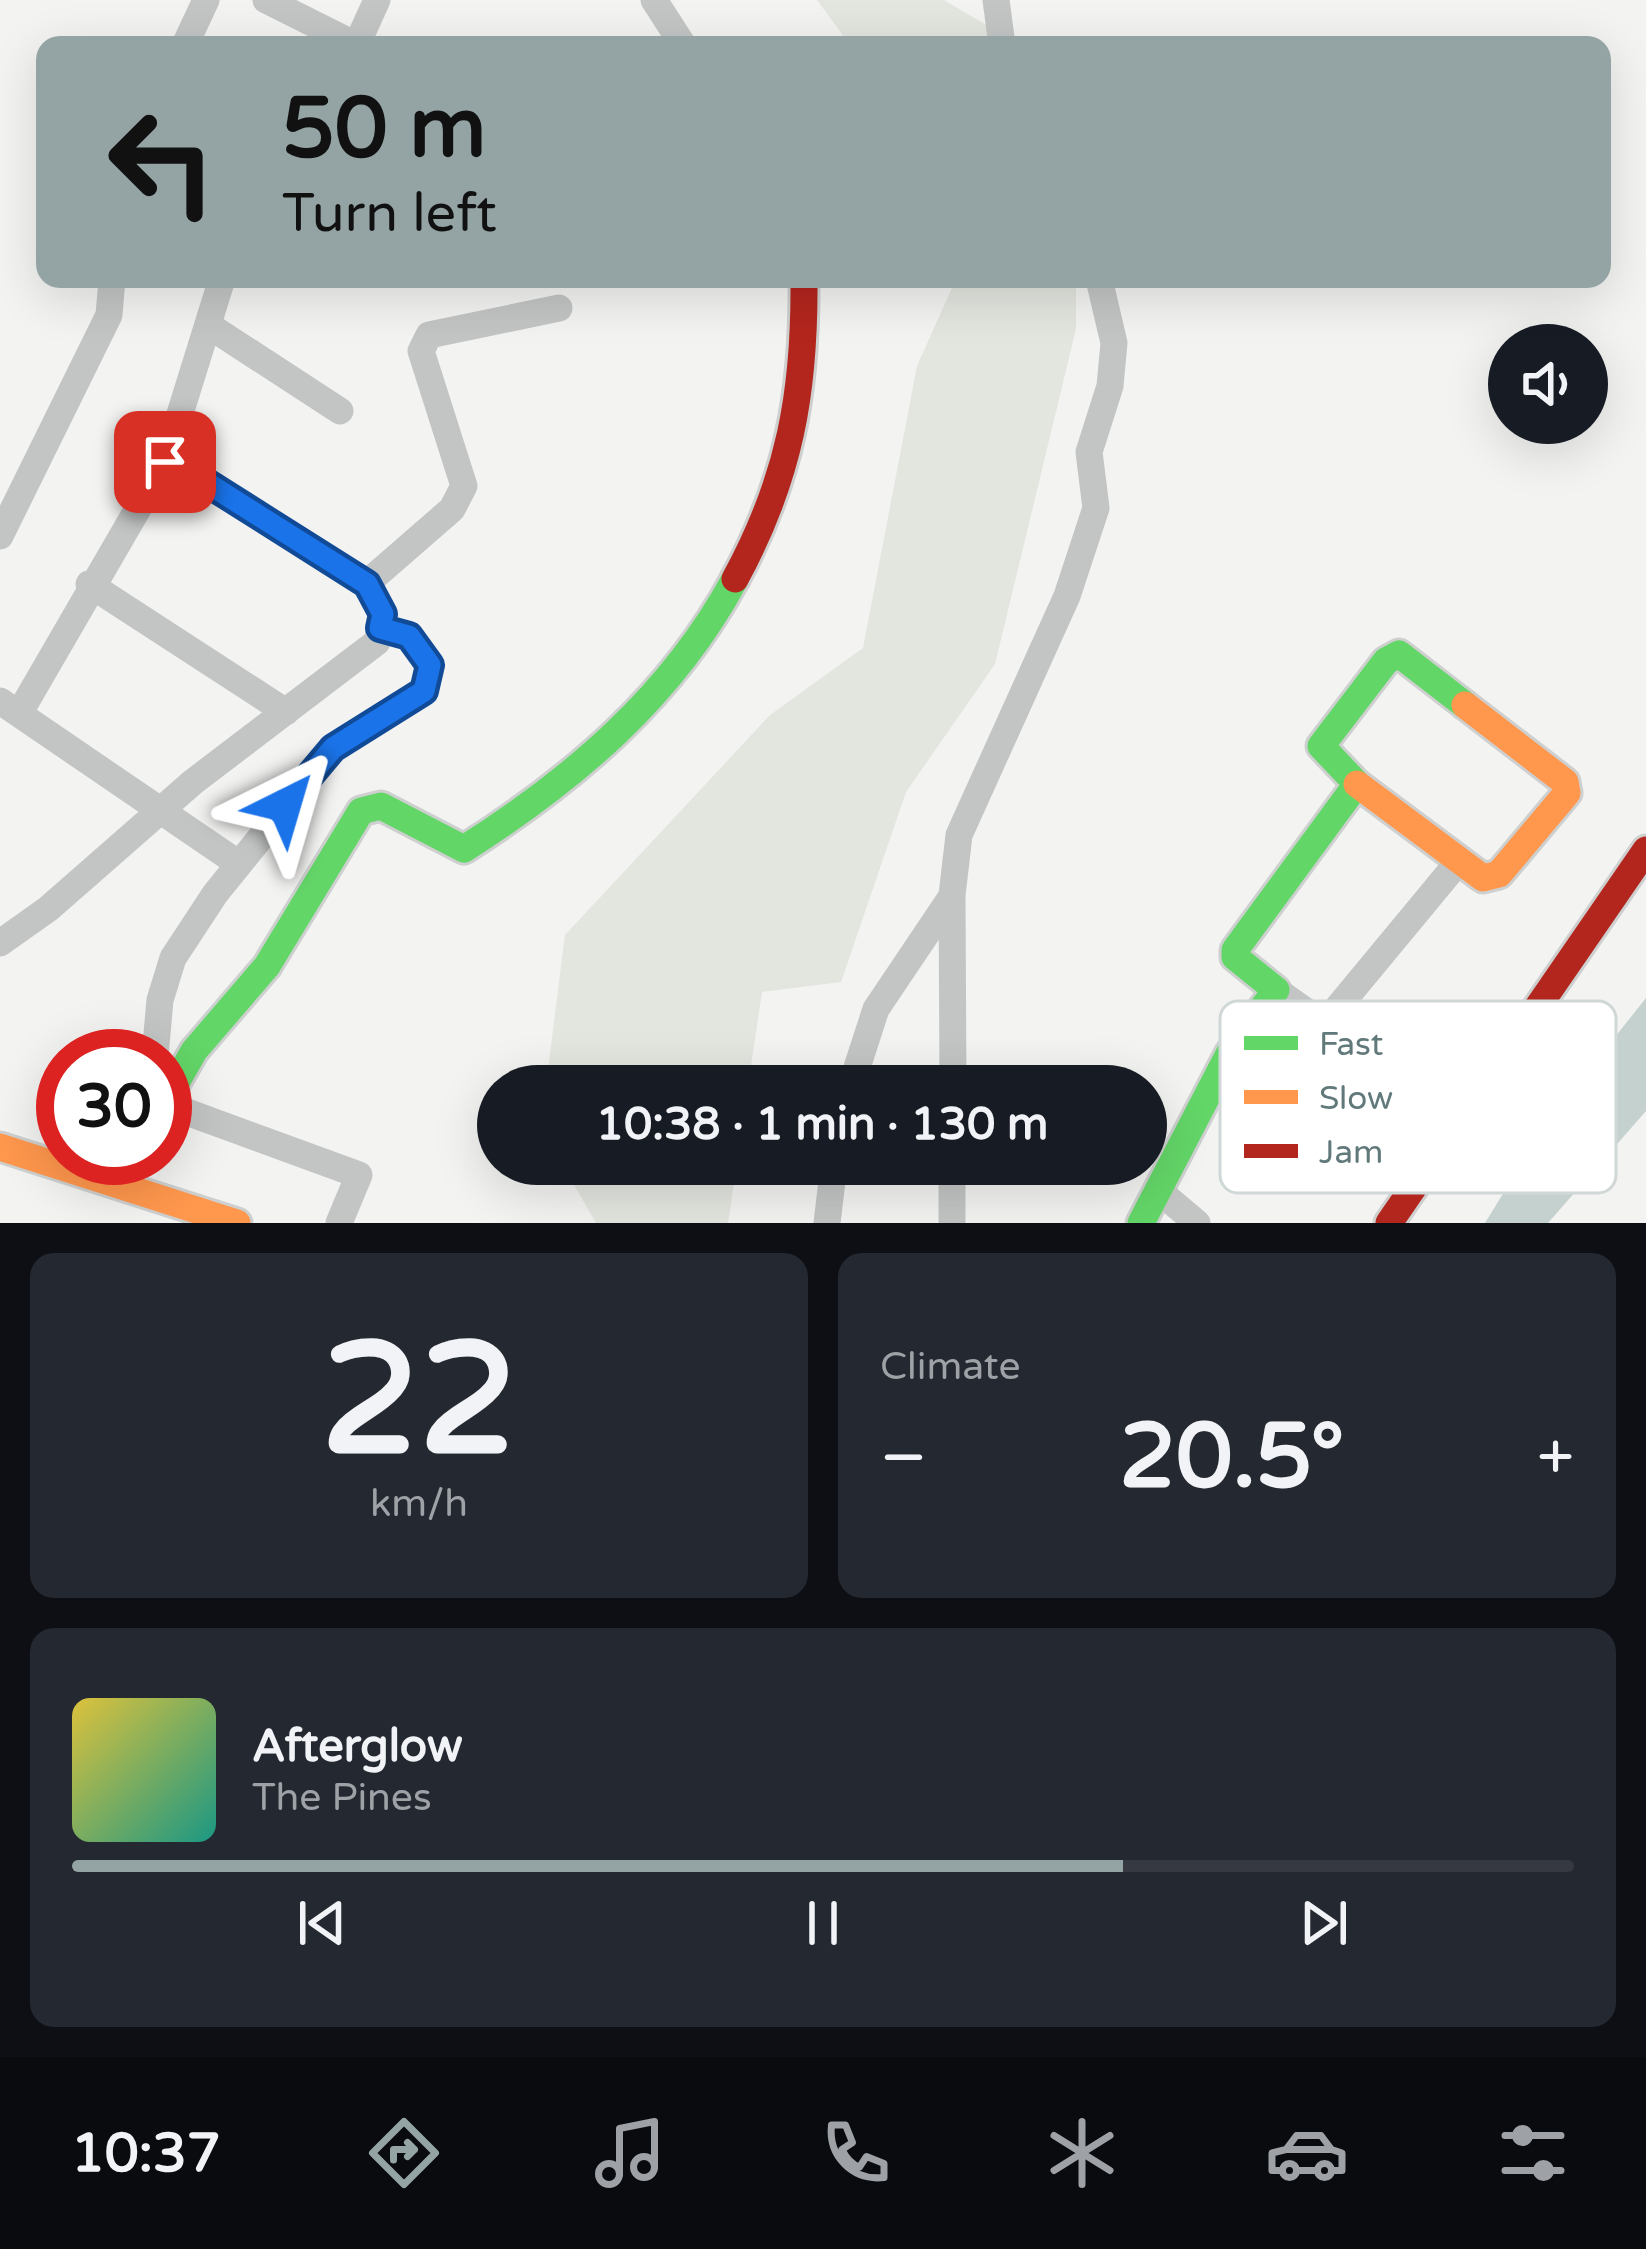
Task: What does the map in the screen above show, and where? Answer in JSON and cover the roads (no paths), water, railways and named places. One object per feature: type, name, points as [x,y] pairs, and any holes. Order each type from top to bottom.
[{"type":"main road","points":[[192,1055],[267,966],[361,811],[381,806],[464,849],[505,826],[568,776],[654,696],[714,620],[778,494],[803,409],[810,337],[804,288]]},
{"type":"main road","points":[[1399,654],[1565,782],[1567,794],[1498,874],[1483,878],[1357,784],[1321,746],[1386,661],[1399,654]]},
{"type":"main road","points":[[1267,1001],[1276,989],[1235,957],[1235,950],[1357,784]]},
{"type":"main road","points":[[1542,1001],[1646,850]]},
{"type":"main road","points":[[1141,1223],[1220,1072]]},
{"type":"main road","points":[[0,1148],[237,1223]]},
{"type":"main road","points":[[1389,1223],[1410,1193]]},
{"type":"street","points":[[189,36],[206,0]]},
{"type":"street","points":[[266,0],[339,36]]},
{"type":"street","points":[[361,36],[377,0]]},
{"type":"street","points":[[654,0],[676,36]]},
{"type":"street","points":[[996,0],[1001,36]]},
{"type":"street","points":[[0,536],[109,315],[111,288]]},
{"type":"street","points":[[219,288],[165,462],[10,706],[239,864]]},
{"type":"street","points":[[953,1065],[952,895],[959,835],[1067,596],[1096,508],[1089,452],[1110,386],[1114,343],[1101,288]]},
{"type":"street","points":[[367,584],[452,509],[464,486],[421,351],[429,335],[559,308]]},
{"type":"street","points":[[208,326],[340,411]]},
{"type":"street","points":[[0,943],[48,909],[161,809],[377,642],[383,614],[367,584],[204,481],[165,462]]},
{"type":"street","points":[[89,584],[286,712]]},
{"type":"street","points":[[157,1029],[160,1000],[173,958],[239,864],[333,748],[424,691],[430,665],[409,636],[380,628]]},
{"type":"street","points":[[1343,1001],[1459,861]]},
{"type":"street","points":[[858,1065],[876,1009],[952,895]]},
{"type":"street","points":[[1276,989],[1292,1001]]},
{"type":"street","points":[[192,1113],[359,1175],[339,1223]]},
{"type":"street","points":[[826,1223],[831,1185]]},
{"type":"street","points":[[952,1185],[952,1223]]},
{"type":"street","points":[[1159,1191],[1197,1223]]}]
